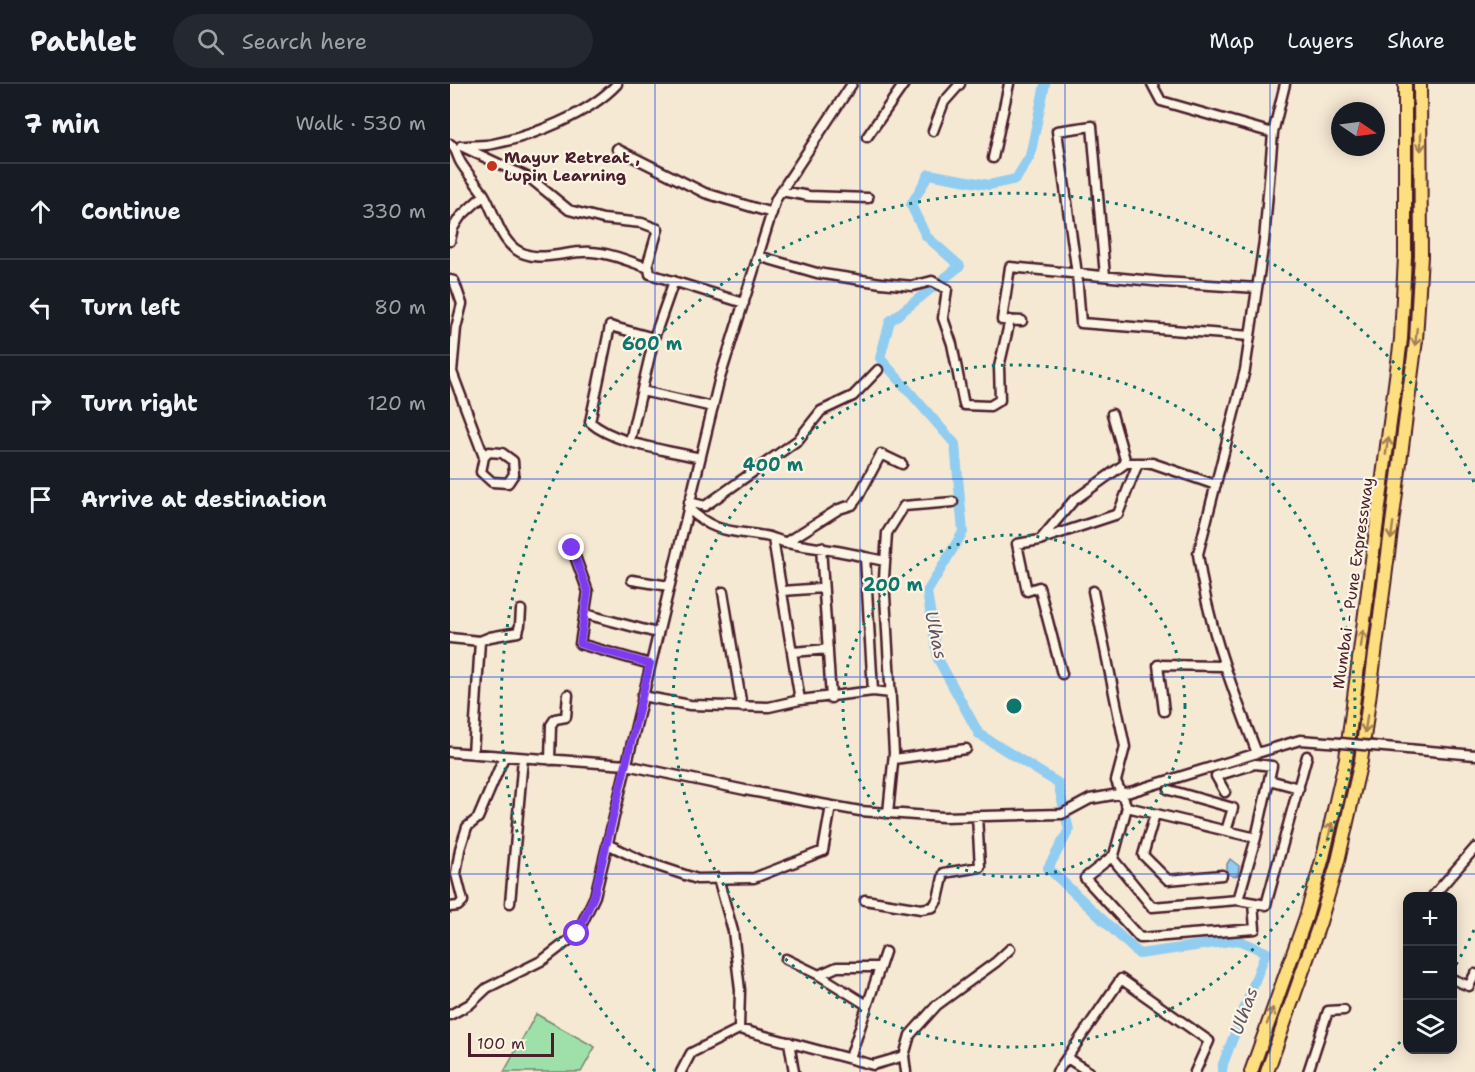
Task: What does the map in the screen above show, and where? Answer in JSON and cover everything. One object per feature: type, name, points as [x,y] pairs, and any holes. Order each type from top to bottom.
[{"type":"highway","name":"Mumbai - Pune Expressway","points":[[1251,1072],[1306,917],[1323,857],[1346,758],[1401,339],[1406,256],[1404,84]]},
{"type":"highway","name":"Mumbai - Pune Expressway","points":[[1267,1072],[1326,902],[1341,849],[1360,761],[1416,340],[1421,256],[1420,84]]},
{"type":"street","points":[[455,145],[490,145],[546,128],[591,106],[617,84]]},
{"type":"street","points":[[450,1015],[470,1004],[487,988],[543,960],[577,934],[594,896],[713,407],[776,199],[852,84]]},
{"type":"street","points":[[867,137],[904,84]]},
{"type":"street","points":[[933,131],[944,102],[960,84]]},
{"type":"street","points":[[993,158],[1009,84]]},
{"type":"street","points":[[1152,84],[1161,101],[1274,133]]},
{"type":"street","points":[[1257,753],[1223,666],[1198,554],[1245,370],[1264,241],[1274,133],[1285,84]]},
{"type":"street","points":[[1105,276],[1092,126],[1057,131],[1077,273],[1081,323],[1250,336]]},
{"type":"street","points":[[455,145],[460,162],[484,195],[503,235],[513,248],[521,253],[545,256],[592,252],[611,255],[649,268]]},
{"type":"street","points":[[455,145],[531,179],[569,210],[603,219],[642,223],[658,229],[648,263],[650,274],[744,303]]},
{"type":"street","points":[[617,149],[705,193],[772,213]]},
{"type":"street","points":[[781,191],[809,196],[868,198]]},
{"type":"street","points":[[450,241],[453,228],[460,217],[484,195]]},
{"type":"street","points":[[758,256],[817,273],[913,286],[932,281],[947,289],[943,318],[952,344],[964,405],[990,406],[1000,400],[999,367],[1010,321]]},
{"type":"street","points":[[1022,321],[1002,320],[1010,267],[1257,288]]},
{"type":"street","points":[[450,280],[454,281],[462,304],[456,328],[452,372],[484,457],[481,472],[492,482],[508,483],[514,474],[513,461],[502,453],[489,452],[484,457]]},
{"type":"street","points":[[630,441],[654,338],[674,281]]},
{"type":"street","points":[[654,338],[610,326],[590,422],[609,435],[700,458]]},
{"type":"street","points":[[689,505],[705,506],[721,496],[798,440],[821,411],[853,396],[878,369]]},
{"type":"street","points":[[642,391],[713,407]]},
{"type":"street","points":[[1112,414],[1126,463]]},
{"type":"street","points":[[784,543],[839,509],[852,505],[881,454],[902,464]]},
{"type":"street","points":[[1041,540],[1073,501],[1126,463],[1152,463],[1216,485]]},
{"type":"street","points":[[1062,674],[1039,587],[1027,591],[1017,544],[1041,540],[1118,514],[1138,463]]},
{"type":"street","points":[[888,813],[894,759],[884,578],[887,533],[904,506],[953,502]]},
{"type":"street","points":[[689,505],[714,528],[885,561]]},
{"type":"street","points":[[773,538],[800,700]]},
{"type":"street","points":[[821,547],[831,698]]},
{"type":"street","points":[[572,548],[588,592],[580,644],[650,664]]},
{"type":"street","points":[[865,557],[873,692]]},
{"type":"street","points":[[632,580],[669,586]]},
{"type":"street","points":[[783,591],[824,588]]},
{"type":"street","points":[[1092,591],[1125,747],[1116,781],[1127,807],[1113,859],[1152,907],[1238,900],[1266,905],[1307,756]]},
{"type":"street","points":[[723,592],[742,707]]},
{"type":"street","points":[[450,638],[480,641],[518,632],[521,610]]},
{"type":"street","points":[[585,614],[657,633]]},
{"type":"street","points":[[473,754],[480,641]]},
{"type":"street","points":[[793,652],[828,649]]},
{"type":"street","points":[[1164,711],[1158,665],[1223,666]]},
{"type":"street","points":[[642,696],[690,705],[769,707],[800,700],[873,692],[891,693]]},
{"type":"street","points":[[550,760],[551,725],[555,719],[566,717],[568,695]]},
{"type":"street","points":[[450,752],[626,765],[860,811],[943,817],[1062,814],[1090,799],[1130,792],[1300,740],[1475,755]]},
{"type":"street","points":[[894,759],[966,749]]},
{"type":"street","points":[[450,907],[458,906],[463,902],[456,874],[460,849],[467,827],[478,818],[504,757]]},
{"type":"street","points":[[510,903],[523,758]]},
{"type":"street","points":[[1225,792],[1216,776],[1256,764],[1272,766],[1256,838],[1238,900]]},
{"type":"street","points":[[1269,780],[1299,788]]},
{"type":"street","points":[[1169,790],[1233,808],[1226,831]]},
{"type":"street","points":[[607,844],[643,861],[697,879],[754,878],[823,851],[831,806]]},
{"type":"street","points":[[1127,807],[1256,838]]},
{"type":"street","points":[[1155,814],[1143,855],[1168,880],[1221,875]]},
{"type":"street","points":[[865,900],[921,909],[933,907],[938,899],[944,873],[980,867],[977,816]]},
{"type":"street","points":[[1437,892],[1475,848]]},
{"type":"street","points":[[1114,855],[1085,879],[1140,938],[1255,929],[1253,903]]},
{"type":"street","points":[[718,878],[734,943],[740,990],[739,1029]]},
{"type":"street","points":[[906,1072],[904,1056],[910,1035],[937,1005],[1010,949]]},
{"type":"street","points":[[850,1058],[885,952]]},
{"type":"street","points":[[786,959],[819,975],[867,1005]]},
{"type":"street","points":[[819,975],[837,967],[879,967]]},
{"type":"street","points":[[1457,980],[1469,986],[1475,974]]},
{"type":"street","points":[[1057,1072],[1121,979],[1209,1041],[1195,1072]]},
{"type":"street","points":[[1308,1072],[1328,1011],[1344,1010]]},
{"type":"street","points":[[681,1072],[691,1053],[739,1029],[873,1065],[904,1056]]},
{"type":"street","points":[[789,1042],[794,1072]]},
{"type":"street","points":[[1067,1058],[1089,1072]]},
{"type":"green space","points":[[536,1014],[595,1047],[581,1072],[504,1072]]},
{"type":"water","points":[[1230,859],[1239,866],[1238,875],[1233,876],[1227,872]]},
{"type":"waterway","name":"Ulhas","points":[[1045,84],[1030,156],[1016,179],[989,185],[929,174],[911,205],[926,236],[960,266],[890,321],[880,358],[955,444],[963,532],[927,592],[938,659],[979,734],[1058,783],[1069,830],[1048,868],[1139,954],[1238,940],[1266,952],[1223,1064],[1222,1072]]},
{"type":"place","name":"Mayur Retreat , Lupin Learning","points":[[492,166]]},
{"type":"route","points":[[572,548],[588,592],[580,644],[650,664],[594,896],[577,934]]}]
